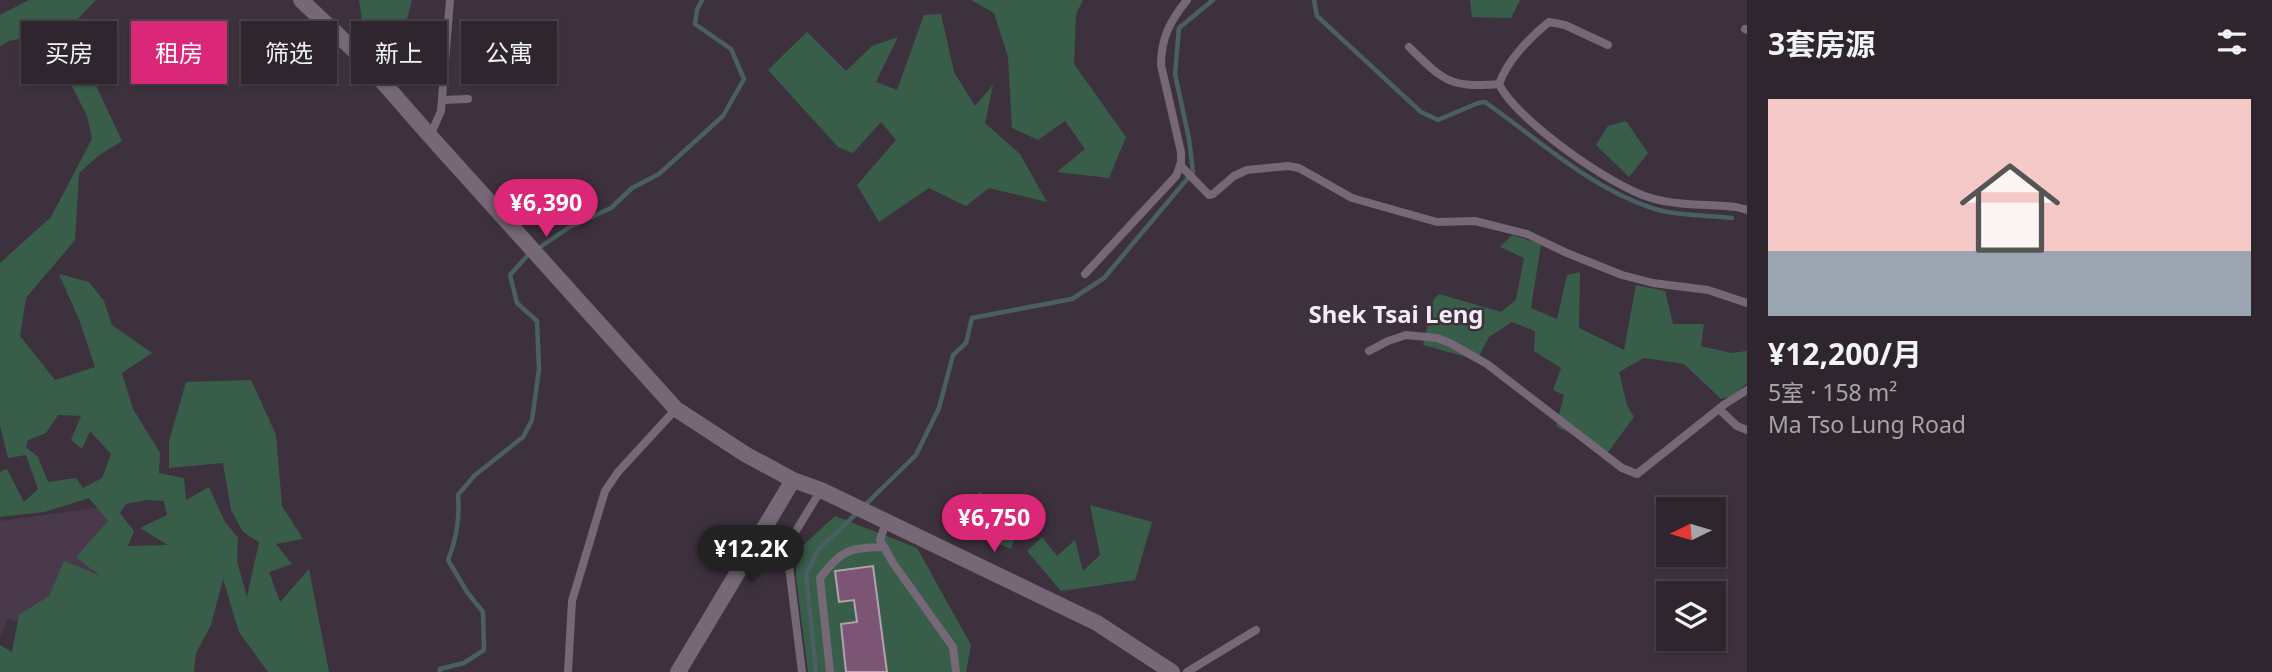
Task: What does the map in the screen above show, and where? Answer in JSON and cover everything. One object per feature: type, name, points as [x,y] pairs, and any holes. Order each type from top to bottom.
[{"type":"street","points":[[302,0],[360,56],[676,409],[745,454],[793,480],[821,490],[1097,623],[1172,672]]},
{"type":"street","points":[[678,672],[793,480]]},
{"type":"lane","points":[[430,136],[441,111],[450,0]]},
{"type":"lane","points":[[1085,274],[1176,176],[1181,152],[1161,65],[1161,51],[1170,22],[1187,0]]},
{"type":"lane","points":[[1608,46],[1565,24],[1549,22],[1510,63],[1499,84],[1504,94],[1534,123],[1594,171],[1611,181],[1653,199],[1747,210]]},
{"type":"lane","points":[[1409,47],[1438,75],[1450,82],[1469,87],[1499,84]]},
{"type":"lane","points":[[442,100],[468,99]]},
{"type":"lane","points":[[1180,165],[1209,195],[1240,172],[1287,166],[1299,168],[1352,198],[1437,222],[1475,220],[1527,234],[1622,275],[1653,283],[1708,290],[1747,303]]},
{"type":"lane","points":[[1369,351],[1405,335],[1437,338],[1450,343],[1487,364],[1633,474],[1637,474],[1747,390]]},
{"type":"lane","points":[[568,672],[572,601],[605,492],[618,471],[676,409]]},
{"type":"lane","points":[[1719,409],[1737,426],[1747,430]]},
{"type":"lane","points":[[802,672],[788,558],[794,534],[821,490]]},
{"type":"lane","points":[[886,522],[880,540],[953,647],[956,672]]},
{"type":"lane","points":[[830,672],[820,578],[832,562],[853,548],[884,547]]},
{"type":"lane","points":[[1187,672],[1256,630]]},
{"type":"shaded area","points":[[119,505],[93,541],[91,596],[46,632],[8,618],[0,639],[0,521]]},
{"type":"green space","points":[[29,0],[96,0],[76,21],[21,21],[21,38],[0,46],[0,15]]},
{"type":"green space","points":[[359,0],[412,0],[407,21],[362,20]]},
{"type":"green space","points":[[971,0],[1083,0],[1076,14],[1074,64],[1126,137],[1109,178],[1057,172],[1085,149],[1065,121],[1038,140],[1012,128],[1008,57],[994,13]]},
{"type":"green space","points":[[1470,0],[1520,0],[1511,18],[1472,17]]},
{"type":"green space","points":[[941,14],[954,72],[975,106],[993,85],[985,123],[1020,154],[1047,202],[989,188],[966,206],[929,188],[879,222],[857,185],[896,140],[881,122],[853,153],[838,147],[768,70],[807,32],[846,71],[872,46],[898,37],[876,82],[897,90],[924,15]]},
{"type":"green space","points":[[71,84],[95,84],[122,141],[98,156],[79,173],[75,240],[26,298],[20,336],[55,380],[95,367],[80,322],[59,274],[89,282],[104,301],[112,325],[152,353],[122,373],[133,409],[160,453],[159,473],[184,478],[186,500],[209,487],[225,522],[238,538],[237,561],[247,597],[259,542],[243,532],[231,510],[223,463],[169,468],[169,441],[186,382],[251,380],[276,435],[282,506],[303,539],[276,544],[292,564],[269,572],[280,602],[309,569],[329,672],[268,672],[239,632],[223,579],[211,625],[196,653],[194,672],[0,672],[0,645],[12,652],[19,615],[49,596],[64,561],[99,575],[76,557],[108,521],[89,498],[44,512],[0,517],[0,472],[7,469],[24,502],[38,489],[26,455],[8,458],[0,426],[0,263],[51,217],[92,139],[87,116]],"holes":[[[58,415],[81,416],[71,440],[82,449],[90,431],[111,454],[102,478],[83,488],[76,478],[48,482],[38,457],[26,447],[28,440],[46,433]],[[146,500],[164,501],[167,515],[140,528],[168,545],[128,546],[134,531],[120,513],[126,504]]]},
{"type":"green space","points":[[1626,121],[1648,153],[1629,177],[1596,145],[1608,126]]},
{"type":"green space","points":[[1512,235],[1541,244],[1531,308],[1557,319],[1567,275],[1580,272],[1579,328],[1624,350],[1636,285],[1665,291],[1673,324],[1704,324],[1701,346],[1731,353],[1747,351],[1747,383],[1732,396],[1721,399],[1684,364],[1644,358],[1619,372],[1627,405],[1634,417],[1608,452],[1556,426],[1564,395],[1553,390],[1561,368],[1534,351],[1535,331],[1512,322],[1489,337],[1477,360],[1423,345],[1434,299],[1439,294],[1501,312],[1516,300],[1524,258],[1500,247]]},
{"type":"green space","points":[[980,491],[1015,537],[1011,549],[978,535],[970,513]]},
{"type":"green space","points":[[1090,505],[1152,522],[1135,580],[1061,591],[1027,551],[1042,537],[1057,556],[1075,540],[1083,571],[1100,555]]},
{"type":"green space","points":[[835,516],[917,548],[971,645],[966,672],[808,672],[796,577],[797,551]]},
{"type":"building","points":[[873,566],[887,672],[846,672],[841,624],[857,622],[854,600],[839,602],[835,571]]},
{"type":"waterway","points":[[440,672],[440,669],[464,663],[484,650],[483,612],[467,592],[448,560],[457,528],[458,495],[475,475],[523,437],[532,420],[539,369],[537,321],[517,303],[510,275],[527,256],[568,228],[611,208],[632,188],[659,174],[723,116],[744,79],[731,49],[695,24],[702,0]]},
{"type":"waterway","points":[[864,506],[916,455],[939,408],[953,355],[966,343],[972,318],[1072,299],[1104,278],[1193,172],[1175,74],[1179,28],[1213,0]]},
{"type":"waterway","points":[[1314,0],[1317,16],[1421,112],[1438,120],[1485,102],[1565,161],[1629,199],[1671,213],[1732,218]]},
{"type":"waterway","points":[[816,672],[806,574],[819,549],[858,512]]},
{"type":"district","name":"Shek Tsai Leng","points":[[1396,313]]}]
